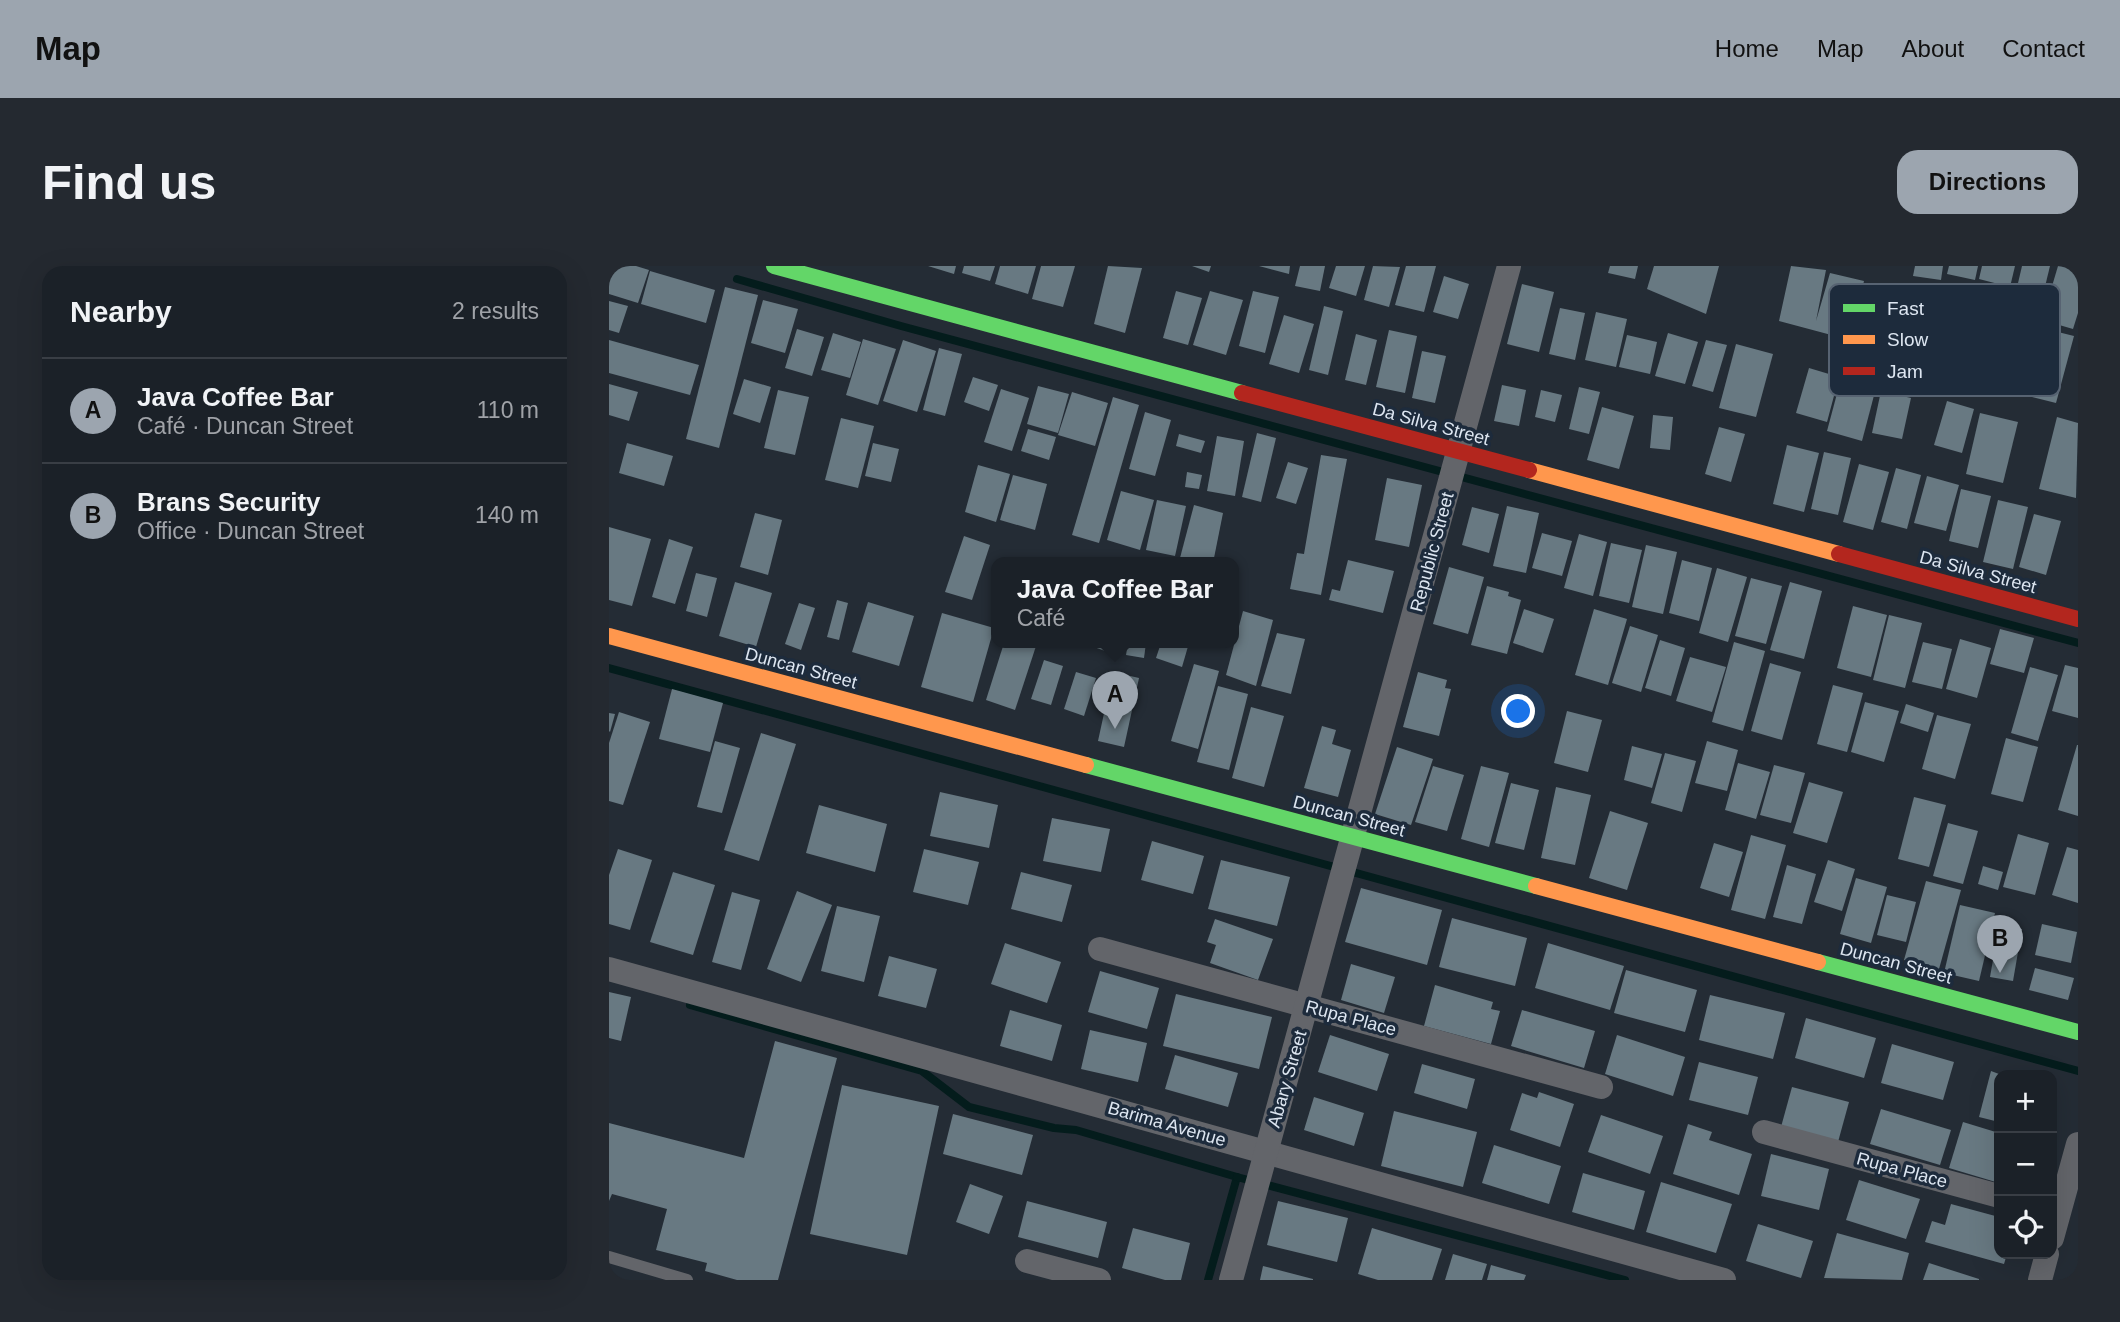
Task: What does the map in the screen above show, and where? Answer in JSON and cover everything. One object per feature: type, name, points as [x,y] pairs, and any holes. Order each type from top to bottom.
[{"type":"street","name":"Da Silva Street","points":[[774,266],[1458,455],[2078,619]]},
{"type":"street","name":"Republic Street","points":[[1352,844],[1509,266]]},
{"type":"street","name":"Duncan Street","points":[[609,636],[1352,844],[2078,1032]]},
{"type":"street","name":"Abary Street","points":[[1231,1280],[1352,844]]},
{"type":"street","name":"Rupa Place","points":[[1100,949],[1601,1087]]},
{"type":"street","name":"Barima Avenue","points":[[609,969],[1265,1158],[1724,1280]]},
{"type":"street","name":"Rupa Place","points":[[1764,1132],[1994,1195]]},
{"type":"street","points":[[2063,1214],[2078,1144]]},
{"type":"street","points":[[2040,1280],[2046,1259]]},
{"type":"street","points":[[1027,1261],[1099,1280]]},
{"type":"lane","points":[[609,1257],[687,1280]]},
{"type":"building","points":[[609,266],[636,266],[649,270],[638,303],[609,294]]},
{"type":"building","points":[[928,266],[956,266],[954,274]]},
{"type":"building","points":[[964,266],[995,266],[990,281],[962,273]]},
{"type":"building","points":[[1000,266],[1036,266],[1028,294],[995,284]]},
{"type":"building","points":[[1041,266],[1075,266],[1063,307],[1032,299]]},
{"type":"building","points":[[1108,266],[1142,268],[1125,333],[1094,324]]},
{"type":"building","points":[[1192,266],[1211,266],[1209,272]]},
{"type":"building","points":[[1259,266],[1290,266],[1289,274]]},
{"type":"building","points":[[1300,266],[1325,266],[1320,291],[1295,286]]},
{"type":"building","points":[[1336,266],[1365,266],[1356,296],[1329,288]]},
{"type":"building","points":[[1373,266],[1400,267],[1389,307],[1364,300]]},
{"type":"building","points":[[1406,266],[1436,266],[1424,312],[1395,305]]},
{"type":"building","points":[[1610,266],[1638,266],[1635,279],[1608,273]]},
{"type":"building","points":[[1654,266],[1719,266],[1706,314],[1647,289]]},
{"type":"building","points":[[1791,266],[1826,270],[1816,321],[1830,273],[1864,281],[1863,284],[1829,284],[1829,334],[1779,321]]},
{"type":"building","points":[[1915,266],[1943,266],[1941,280],[1913,276]]},
{"type":"building","points":[[1949,266],[1978,266],[1975,280],[1947,274]]},
{"type":"building","points":[[1982,266],[2015,266],[2011,284],[1979,279]]},
{"type":"building","points":[[2022,266],[2050,266],[2046,284],[2018,284]]},
{"type":"building","points":[[2058,266],[2078,266],[2078,313],[2073,329],[2060,325],[2060,284],[2053,284]]},
{"type":"building","points":[[650,271],[715,290],[706,323],[641,304]]},
{"type":"building","points":[[1444,276],[1469,284],[1458,319],[1433,312]]},
{"type":"building","points":[[1522,284],[1554,292],[1539,352],[1507,344]]},
{"type":"building","points":[[725,287],[758,295],[719,448],[686,439]]},
{"type":"building","points":[[1176,291],[1202,298],[1188,345],[1163,338]]},
{"type":"building","points":[[1210,291],[1243,300],[1226,355],[1193,345]]},
{"type":"building","points":[[1253,291],[1279,297],[1265,353],[1239,346]]},
{"type":"building","points":[[763,300],[798,309],[785,353],[751,343]]},
{"type":"building","points":[[609,301],[628,306],[619,333],[609,330]]},
{"type":"building","points":[[1324,306],[1343,311],[1328,375],[1309,370]]},
{"type":"building","points":[[1560,308],[1585,313],[1575,360],[1549,354]]},
{"type":"building","points":[[1596,312],[1627,319],[1616,367],[1585,360]]},
{"type":"building","points":[[1284,315],[1314,324],[1299,373],[1269,364]]},
{"type":"building","points":[[797,329],[824,337],[812,376],[785,368]]},
{"type":"building","points":[[1389,330],[1417,336],[1405,393],[1376,387]]},
{"type":"building","points":[[2060,332],[2074,336],[2060,388]]},
{"type":"building","points":[[833,333],[861,342],[850,378],[821,370]]},
{"type":"building","points":[[1668,333],[1698,342],[1685,384],[1655,376]]},
{"type":"building","points":[[1356,334],[1377,340],[1366,385],[1345,380]]},
{"type":"building","points":[[1627,335],[1657,342],[1650,374],[1619,367]]},
{"type":"building","points":[[863,339],[896,349],[878,405],[846,395]]},
{"type":"building","points":[[609,340],[699,365],[690,395],[609,373]]},
{"type":"building","points":[[903,340],[936,351],[917,412],[883,401]]},
{"type":"building","points":[[1706,340],[1727,345],[1713,392],[1692,386]]},
{"type":"building","points":[[1736,344],[1773,354],[1756,417],[1719,408]]},
{"type":"building","points":[[939,348],[962,354],[945,416],[923,410]]},
{"type":"building","points":[[1422,351],[1446,356],[1435,403],[1412,398]]},
{"type":"building","points":[[1809,368],[1829,374],[1829,396],[1834,396],[1827,422],[1796,413]]},
{"type":"building","points":[[973,377],[998,385],[989,411],[964,402]]},
{"type":"building","points":[[744,379],[771,387],[760,423],[733,414]]},
{"type":"building","points":[[609,384],[638,392],[629,421],[609,415]]},
{"type":"building","points":[[1502,385],[1526,390],[1519,426],[1494,421]]},
{"type":"building","points":[[1038,386],[1069,394],[1058,433],[1027,424]]},
{"type":"building","points":[[1579,387],[1600,392],[1589,434],[1569,429]]},
{"type":"building","points":[[1001,389],[1029,398],[1012,451],[984,442]]},
{"type":"building","points":[[778,390],[809,397],[795,455],[764,448]]},
{"type":"building","points":[[1541,390],[1562,395],[1555,422],[1535,417]]},
{"type":"building","points":[[1072,392],[1108,403],[1095,446],[1058,435]]},
{"type":"building","points":[[1836,396],[1874,396],[1862,441],[1827,431]]},
{"type":"building","points":[[1880,396],[1911,398],[1902,439],[1872,433]]},
{"type":"building","points":[[2028,396],[2058,396],[2056,403]]},
{"type":"building","points":[[1113,397],[1139,405],[1099,543],[1072,535]]},
{"type":"building","points":[[1947,401],[1974,409],[1962,453],[1934,445]]},
{"type":"building","points":[[1602,407],[1634,416],[1619,469],[1587,460]]},
{"type":"building","points":[[1145,412],[1171,420],[1155,476],[1129,469]]},
{"type":"building","points":[[1980,413],[2018,422],[2003,483],[1966,474]]},
{"type":"building","points":[[1653,415],[1673,417],[1670,450],[1650,448]]},
{"type":"building","points":[[2057,417],[2078,423],[2076,498],[2039,489]]},
{"type":"building","points":[[841,418],[874,426],[858,488],[825,480]]},
{"type":"building","points":[[1719,427],[1745,434],[1731,482],[1705,474]]},
{"type":"building","points":[[1028,429],[1056,437],[1049,460],[1021,451]]},
{"type":"building","points":[[1257,433],[1276,438],[1261,502],[1242,497]]},
{"type":"building","points":[[1179,434],[1205,441],[1201,453],[1176,446]]},
{"type":"building","points":[[1217,436],[1244,441],[1235,496],[1207,491]]},
{"type":"building","points":[[627,443],[673,456],[664,486],[619,473]]},
{"type":"building","points":[[873,443],[899,449],[891,482],[865,476]]},
{"type":"building","points":[[1787,445],[1819,453],[1804,512],[1773,504]]},
{"type":"building","points":[[1824,452],[1851,458],[1838,515],[1811,509]]},
{"type":"building","points":[[1321,455],[1347,459],[1321,595],[1290,589],[1297,553],[1304,554]]},
{"type":"building","points":[[1288,462],[1308,468],[1296,504],[1276,498]]},
{"type":"building","points":[[1859,464],[1889,472],[1873,530],[1843,522]]},
{"type":"building","points":[[978,465],[1010,474],[996,522],[965,512]]},
{"type":"building","points":[[1896,468],[1921,475],[1907,529],[1881,522]]},
{"type":"building","points":[[1187,472],[1202,475],[1199,489],[1185,487]]},
{"type":"building","points":[[1013,475],[1047,484],[1035,530],[1000,520]]},
{"type":"building","points":[[1927,476],[1959,485],[1946,531],[1914,523]]},
{"type":"building","points":[[1387,478],[1422,485],[1409,547],[1375,540]]},
{"type":"building","points":[[1961,489],[1991,496],[1978,548],[1949,541]]},
{"type":"building","points":[[1121,491],[1154,500],[1140,550],[1107,540]]},
{"type":"building","points":[[1157,500],[1186,506],[1175,556],[1146,550]]},
{"type":"building","points":[[1998,500],[2028,507],[2013,569],[1983,562]]},
{"type":"building","points":[[1194,505],[1223,513],[1214,557],[1180,557]]},
{"type":"building","points":[[1507,506],[1539,513],[1526,573],[1493,566]]},
{"type":"building","points":[[1472,507],[1499,514],[1489,553],[1462,545]]},
{"type":"building","points":[[755,513],[782,520],[768,575],[740,567]]},
{"type":"building","points":[[2034,514],[2061,521],[2046,575],[2019,567]]},
{"type":"building","points":[[609,527],[651,539],[632,606],[609,600]]},
{"type":"building","points":[[1542,533],[1572,541],[1562,576],[1532,568]]},
{"type":"building","points":[[1579,534],[1607,542],[1593,596],[1564,588]]},
{"type":"building","points":[[964,536],[990,545],[972,600],[945,592]]},
{"type":"building","points":[[669,539],[693,547],[675,604],[652,597]]},
{"type":"building","points":[[1611,543],[1642,550],[1629,603],[1599,596]]},
{"type":"building","points":[[1646,545],[1677,552],[1663,614],[1632,607]]},
{"type":"building","points":[[1348,560],[1394,571],[1383,613],[1329,600],[1332,589],[1340,591]]},
{"type":"building","points":[[1682,560],[1712,568],[1699,621],[1669,613]]},
{"type":"building","points":[[1449,567],[1484,577],[1468,634],[1433,624]]},
{"type":"building","points":[[1717,568],[1747,577],[1728,642],[1699,633]]},
{"type":"building","points":[[696,573],[717,578],[707,617],[686,611]]},
{"type":"building","points":[[1751,578],[1782,586],[1766,644],[1735,636]]},
{"type":"building","points":[[735,582],[772,593],[756,647],[719,636]]},
{"type":"building","points":[[1790,582],[1822,591],[1804,659],[1770,650]]},
{"type":"building","points":[[1487,586],[1509,592],[1508,596],[1521,600],[1507,654],[1471,645]]},
{"type":"building","points":[[837,600],[848,603],[839,640],[827,637]]},
{"type":"building","points":[[868,602],[914,616],[899,666],[852,652]]},
{"type":"building","points":[[799,603],[815,608],[801,650],[785,644]]},
{"type":"building","points":[[1853,606],[1887,615],[1871,677],[1837,668]]},
{"type":"building","points":[[1524,609],[1554,619],[1543,653],[1513,643]]},
{"type":"building","points":[[1594,609],[1627,619],[1608,685],[1575,675]]},
{"type":"building","points":[[1243,611],[1273,620],[1256,686],[1226,675],[1233,648],[1239,648],[1239,626]]},
{"type":"building","points":[[942,613],[991,627],[991,639],[973,702],[921,687]]},
{"type":"building","points":[[1889,615],[1922,623],[1905,688],[1873,680]]},
{"type":"building","points":[[1630,626],[1658,635],[1641,692],[1612,683]]},
{"type":"building","points":[[2000,629],[2034,638],[2024,673],[1990,664]]},
{"type":"building","points":[[1277,633],[1305,639],[1291,694],[1261,686]]},
{"type":"building","points":[[1960,639],[1991,648],[1977,698],[1946,689]]},
{"type":"building","points":[[1660,640],[1685,648],[1671,696],[1645,688]]},
{"type":"building","points":[[1734,642],[1765,651],[1743,731],[1712,722]]},
{"type":"building","points":[[1923,642],[1952,649],[1942,689],[1912,682]]},
{"type":"building","points":[[1002,648],[1035,648],[1015,710],[986,700]]},
{"type":"building","points":[[1127,648],[1145,648],[1144,658],[1126,655]]},
{"type":"building","points":[[1159,648],[1188,648],[1182,667],[1156,658]]},
{"type":"building","points":[[1690,657],[1726,667],[1712,712],[1676,701]]},
{"type":"building","points":[[1044,660],[1063,666],[1051,705],[1031,699]]},
{"type":"building","points":[[1770,663],[1801,672],[1782,740],[1751,731]]},
{"type":"building","points":[[1194,664],[1219,671],[1198,749],[1171,741]]},
{"type":"building","points":[[2065,665],[2078,668],[2078,718],[2052,711]]},
{"type":"building","points":[[2030,667],[2058,675],[2038,741],[2011,733]]},
{"type":"building","points":[[1076,672],[1096,678],[1084,716],[1064,709]]},
{"type":"building","points":[[1113,672],[1139,678],[1124,747],[1098,741]]},
{"type":"building","points":[[1418,672],[1447,680],[1445,688],[1451,689],[1439,736],[1403,727]]},
{"type":"building","points":[[1833,685],[1863,693],[1847,752],[1817,744]]},
{"type":"building","points":[[1218,686],[1248,694],[1229,770],[1197,762]]},
{"type":"building","points":[[672,689],[723,703],[710,752],[659,739]]},
{"type":"building","points":[[1865,702],[1899,711],[1884,762],[1851,752]]},
{"type":"building","points":[[1906,704],[1934,713],[1928,732],[1900,723]]},
{"type":"building","points":[[1251,707],[1284,716],[1264,787],[1232,778]]},
{"type":"building","points":[[1567,711],[1602,720],[1588,772],[1554,763]]},
{"type":"building","points":[[619,712],[650,722],[623,805],[609,801],[609,743]]},
{"type":"building","points":[[609,713],[615,714],[610,732],[609,731]]},
{"type":"building","points":[[1937,715],[1971,724],[1955,779],[1922,769]]},
{"type":"building","points":[[1322,726],[1336,730],[1332,744],[1351,750],[1338,797],[1304,788]]},
{"type":"building","points":[[761,733],[796,744],[759,861],[724,850]]},
{"type":"building","points":[[2006,738],[2038,747],[2023,802],[1991,794]]},
{"type":"building","points":[[715,741],[740,748],[722,813],[697,807]]},
{"type":"building","points":[[1707,741],[1738,750],[1727,791],[1695,783]]},
{"type":"building","points":[[2078,745],[2078,816],[2058,810]]},
{"type":"building","points":[[1632,746],[1662,754],[1652,788],[1624,780]]},
{"type":"building","points":[[1397,747],[1433,759],[1411,825],[1375,814]]},
{"type":"building","points":[[1665,753],[1696,761],[1682,812],[1651,803]]},
{"type":"building","points":[[1738,763],[1770,772],[1756,819],[1725,810]]},
{"type":"building","points":[[1774,765],[1805,773],[1791,823],[1760,815]]},
{"type":"building","points":[[1433,766],[1464,775],[1447,831],[1415,822]]},
{"type":"building","points":[[1481,766],[1509,773],[1489,847],[1461,839]]},
{"type":"building","points":[[1809,782],[1843,792],[1827,843],[1793,833]]},
{"type":"building","points":[[1511,783],[1539,790],[1524,850],[1495,843]]},
{"type":"building","points":[[1556,787],[1591,795],[1575,865],[1541,858]]},
{"type":"building","points":[[940,792],[998,805],[989,848],[930,836]]},
{"type":"building","points":[[1914,797],[1946,805],[1929,867],[1898,859]]},
{"type":"building","points":[[819,805],[887,824],[875,872],[806,853]]},
{"type":"building","points":[[1610,811],[1648,823],[1627,890],[1589,878]]},
{"type":"building","points":[[1052,818],[1110,829],[1101,872],[1043,861]]},
{"type":"building","points":[[1948,823],[1978,831],[1963,884],[1933,876]]},
{"type":"building","points":[[2018,834],[2049,843],[2035,895],[2003,887]]},
{"type":"building","points":[[1751,835],[1786,845],[1765,919],[1731,910]]},
{"type":"building","points":[[1152,841],[1204,856],[1193,894],[1141,880]]},
{"type":"building","points":[[1714,843],[1743,852],[1729,897],[1700,888]]},
{"type":"building","points":[[2067,847],[2078,850],[2078,903],[2052,895]]},
{"type":"building","points":[[618,849],[652,860],[630,930],[609,924],[609,875]]},
{"type":"building","points":[[924,849],[979,862],[968,905],[913,892]]},
{"type":"building","points":[[1221,860],[1290,877],[1277,926],[1208,909]]},
{"type":"building","points":[[1828,860],[1855,869],[1842,911],[1814,902]]},
{"type":"building","points":[[1787,865],[1816,874],[1802,924],[1773,917]]},
{"type":"building","points":[[1983,866],[2003,872],[1998,890],[1978,884]]},
{"type":"building","points":[[673,872],[715,885],[693,955],[650,942]]},
{"type":"building","points":[[1021,872],[1072,885],[1062,922],[1011,909]]},
{"type":"building","points":[[1856,878],[1887,887],[1871,943],[1840,934]]},
{"type":"building","points":[[1926,881],[1961,890],[1939,969],[1904,960]]},
{"type":"building","points":[[1361,888],[1442,910],[1427,965],[1345,942]]},
{"type":"building","points":[[797,891],[832,905],[801,982],[767,969]]},
{"type":"building","points":[[732,892],[760,900],[741,970],[712,962]]},
{"type":"building","points":[[1887,895],[1916,902],[1906,942],[1877,935]]},
{"type":"building","points":[[1960,905],[1995,913],[1979,981],[1944,973]]},
{"type":"building","points":[[837,906],[880,916],[864,982],[821,971]]},
{"type":"building","points":[[1452,918],[1527,938],[1515,986],[1439,967]]},
{"type":"building","points":[[1215,919],[1273,939],[1258,980],[1210,963],[1216,945],[1207,942]]},
{"type":"building","points":[[2042,924],[2077,932],[2071,963],[2035,955]]},
{"type":"building","points":[[1999,926],[2022,929],[2013,981],[1990,977]]},
{"type":"building","points":[[1005,943],[1061,962],[1047,1003],[991,984]]},
{"type":"building","points":[[1548,943],[1624,966],[1610,1010],[1535,988]]},
{"type":"building","points":[[889,956],[937,969],[926,1008],[878,996]]},
{"type":"building","points":[[1351,964],[1395,977],[1384,1013],[1341,1000]]},
{"type":"building","points":[[2035,968],[2074,978],[2068,1000],[2029,990]]},
{"type":"building","points":[[1626,970],[1697,990],[1685,1032],[1614,1013]]},
{"type":"building","points":[[1100,971],[1159,988],[1147,1029],[1088,1012]]},
{"type":"building","points":[[1435,985],[1493,1002],[1491,1009],[1500,1011],[1491,1044],[1424,1026]]},
{"type":"building","points":[[609,992],[631,997],[621,1041],[609,1038]]},
{"type":"building","points":[[1176,994],[1272,1017],[1259,1069],[1163,1046]]},
{"type":"building","points":[[1710,995],[1785,1013],[1773,1059],[1699,1040]]},
{"type":"building","points":[[1010,1010],[1062,1025],[1052,1061],[1000,1046]]},
{"type":"building","points":[[1522,1010],[1595,1031],[1584,1068],[1511,1046]]},
{"type":"building","points":[[1806,1018],[1876,1038],[1864,1078],[1795,1058]]},
{"type":"building","points":[[1090,1030],[1147,1043],[1138,1082],[1081,1069]]},
{"type":"building","points":[[1330,1035],[1389,1054],[1377,1091],[1318,1072]]},
{"type":"building","points":[[1617,1035],[1685,1057],[1673,1096],[1605,1074]]},
{"type":"building","points":[[775,1041],[837,1058],[778,1280],[737,1280],[705,1271],[707,1263],[656,1250],[667,1209],[612,1194],[609,1201],[609,1123],[744,1158]]},
{"type":"building","points":[[1892,1044],[1954,1062],[1943,1100],[1881,1083]]},
{"type":"building","points":[[1175,1055],[1238,1073],[1228,1107],[1165,1089]]},
{"type":"building","points":[[1699,1062],[1758,1077],[1748,1115],[1689,1100]]},
{"type":"building","points":[[1422,1064],[1475,1079],[1467,1109],[1414,1093]]},
{"type":"building","points":[[1991,1071],[1994,1072],[1994,1121],[1979,1117]]},
{"type":"building","points":[[842,1085],[939,1106],[907,1255],[810,1234]]},
{"type":"building","points":[[1792,1087],[1849,1102],[1838,1142],[1781,1127]]},
{"type":"building","points":[[1539,1092],[1574,1104],[1560,1147],[1510,1130],[1522,1093],[1537,1098]]},
{"type":"building","points":[[1314,1097],[1364,1113],[1354,1146],[1304,1130]]},
{"type":"building","points":[[1881,1109],[1951,1130],[1940,1165],[1870,1144]]},
{"type":"building","points":[[1394,1111],[1477,1132],[1463,1187],[1381,1166]]},
{"type":"building","points":[[953,1114],[1033,1135],[1022,1175],[943,1154]]},
{"type":"building","points":[[1601,1115],[1663,1136],[1650,1174],[1588,1152]]},
{"type":"building","points":[[1963,1122],[1994,1131],[1994,1182],[1949,1168]]},
{"type":"building","points":[[1688,1124],[1712,1132],[1709,1140],[1752,1154],[1739,1195],[1673,1174]]},
{"type":"building","points":[[1494,1145],[1561,1166],[1549,1204],[1482,1183]]},
{"type":"building","points":[[1771,1154],[1829,1169],[1819,1210],[1761,1196]]},
{"type":"building","points":[[1583,1173],[1645,1191],[1634,1230],[1572,1212]]},
{"type":"building","points":[[1859,1180],[1920,1199],[1906,1239],[1846,1220]]},
{"type":"building","points":[[1661,1182],[1732,1204],[1716,1253],[1646,1232]]},
{"type":"building","points":[[970,1184],[1003,1196],[989,1234],[956,1222]]},
{"type":"building","points":[[1027,1201],[1107,1222],[1098,1258],[1018,1237]]},
{"type":"building","points":[[1278,1201],[1348,1218],[1337,1262],[1267,1245]]},
{"type":"building","points":[[1951,1204],[1994,1216],[1994,1259],[2006,1259],[2004,1264],[1925,1242],[1932,1221],[1945,1225]]},
{"type":"building","points":[[1758,1224],[1813,1241],[1801,1278],[1746,1261]]},
{"type":"building","points":[[1133,1228],[1190,1243],[1181,1280],[1165,1280],[1122,1268]]},
{"type":"building","points":[[1372,1228],[1442,1249],[1432,1280],[1378,1280],[1358,1274]]},
{"type":"building","points":[[1837,1233],[1909,1253],[1902,1280],[1824,1278]]},
{"type":"building","points":[[1453,1254],[1487,1264],[1482,1280],[1445,1280]]},
{"type":"building","points":[[1929,1263],[1979,1279],[1979,1280],[1923,1280]]},
{"type":"building","points":[[1491,1265],[1526,1275],[1524,1280],[1487,1280]]},
{"type":"building","points":[[1263,1266],[1313,1279],[1313,1280],[1260,1280]]},
{"type":"waterway","points":[[737,279],[901,326],[2078,643]]},
{"type":"waterway","points":[[609,668],[2078,1071]]},
{"type":"waterway","points":[[690,1005],[922,1071],[969,1107],[1054,1128],[1076,1130],[1237,1177],[1208,1280]]},
{"type":"waterway","points":[[1237,1177],[1625,1280]]},
{"type":"traffic: fast","points":[[774,266],[1242,393]]},
{"type":"traffic: fast","points":[[1086,765],[1536,886]]},
{"type":"traffic: fast","points":[[1818,962],[2078,1032]]},
{"type":"traffic: slow","points":[[1529,470],[1839,554]]},
{"type":"traffic: slow","points":[[609,636],[1086,765]]},
{"type":"traffic: slow","points":[[1536,886],[1818,962]]},
{"type":"traffic: jam","points":[[1242,393],[1529,470]]},
{"type":"traffic: jam","points":[[1839,554],[2078,619]]},
{"type":"place","name":"Java Coffee Bar","points":[[1115,729]]},
{"type":"place","name":"Brans Security","points":[[2000,973]]}]
